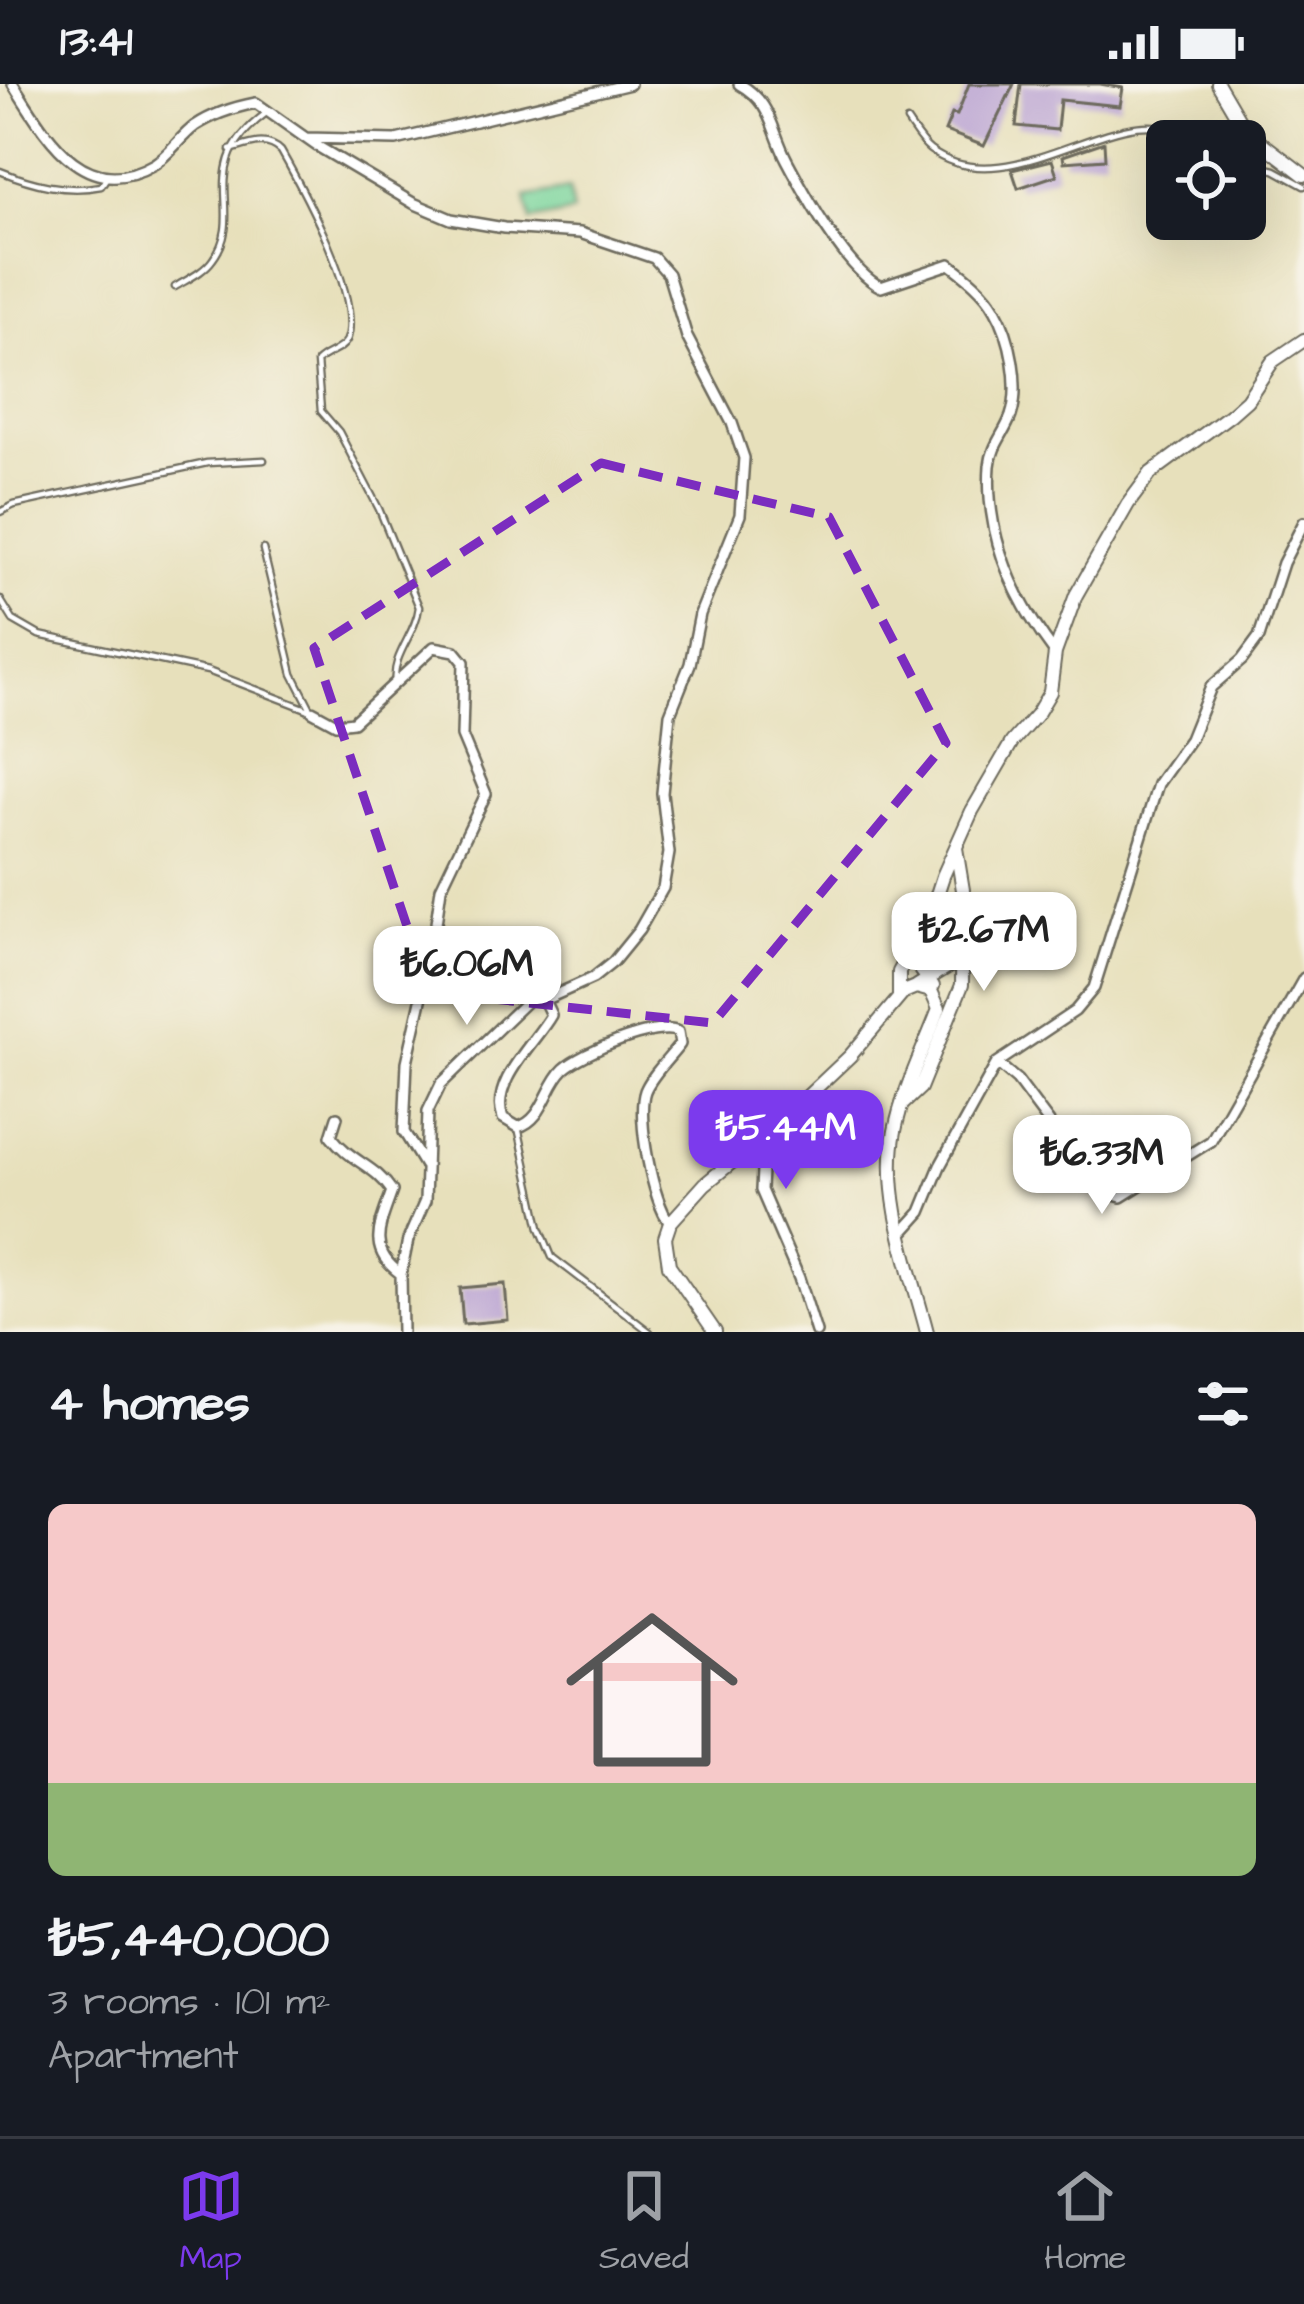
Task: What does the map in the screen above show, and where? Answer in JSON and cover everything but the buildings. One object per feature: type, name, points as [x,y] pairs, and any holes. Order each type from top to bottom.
[{"type":"street","points":[[13,84],[56,149],[82,168],[107,177],[156,163],[196,126],[232,108],[256,103],[412,203],[451,219],[580,233],[654,258],[668,274],[687,337],[732,423],[744,458],[740,514],[700,614],[690,664],[670,714],[662,793],[669,853],[663,887],[639,931],[613,962],[593,978],[544,1000],[529,999],[441,1084],[428,1111],[425,1201],[408,1240],[401,1274],[402,1332]]},
{"type":"street","points":[[306,138],[396,140],[630,84]]},
{"type":"street","points":[[739,84],[756,94],[772,117],[786,158],[868,281],[881,287],[950,264],[995,308],[1010,351],[1013,384],[1011,416],[995,442],[991,465],[994,530],[1010,583],[1055,653]]},
{"type":"street","points":[[1218,84],[1245,130],[1304,175]]},
{"type":"street","points":[[899,997],[897,977],[921,933],[956,847],[992,773],[1050,692],[1055,653],[1076,595],[1138,488],[1167,459],[1247,400],[1274,361],[1304,340]]},
{"type":"street","points":[[902,1233],[921,1212],[940,1166],[997,1063],[1075,1011],[1094,988],[1158,784],[1190,740],[1211,687],[1242,660],[1259,637],[1283,563],[1304,522]]},
{"type":"street","points":[[312,711],[336,724],[353,722],[434,646],[448,647],[460,656],[462,736],[486,794],[441,888],[407,1062],[404,1132],[425,1166]]},
{"type":"street","points":[[903,1104],[920,1088],[957,1004],[964,973],[963,890],[956,847]]},
{"type":"street","points":[[921,933],[961,938]]},
{"type":"street","points":[[909,954],[930,979],[939,1009],[903,1104],[892,1155],[902,1233],[926,1332]]},
{"type":"street","points":[[715,1332],[669,1265],[665,1238],[670,1223],[705,1184],[850,1056],[899,997],[962,958]]},
{"type":"street","points":[[997,1063],[1017,1080],[1100,1191],[1121,1197],[1210,1141],[1304,978]]},
{"type":"street","points":[[916,987],[935,996]]},
{"type":"street","points":[[544,1000],[551,1016],[520,1056],[501,1099],[502,1118],[518,1127],[534,1120],[558,1075],[576,1059],[661,1028],[674,1028],[680,1035],[680,1044],[647,1086],[641,1109],[661,1208],[670,1223]]},
{"type":"street","points":[[338,1117],[331,1136],[348,1157],[381,1174],[392,1191],[376,1234],[385,1263],[401,1274]]},
{"type":"street","points":[[776,1126],[782,1142],[762,1170],[761,1190],[799,1278],[816,1332]]},
{"type":"lane","points":[[175,287],[204,269],[221,245],[230,150],[269,110]]},
{"type":"lane","points":[[907,121],[936,154],[982,164],[1019,158],[1103,125]]},
{"type":"lane","points":[[230,150],[268,142],[281,151],[334,259],[348,309],[348,335],[340,348],[317,362],[321,411],[339,432],[379,509],[419,607],[417,623],[395,663],[395,682]]},
{"type":"lane","points":[[1266,168],[1304,186]]},
{"type":"lane","points":[[0,171],[26,182],[62,188],[101,186],[107,177]]},
{"type":"lane","points":[[0,512],[207,463],[265,460]]},
{"type":"lane","points":[[263,549],[293,674],[312,711]]},
{"type":"lane","points":[[0,598],[13,620],[39,635],[208,671],[312,711]]},
{"type":"lane","points":[[518,1127],[540,1228],[552,1257],[650,1332]]},
{"type":"highlighted area","points":[[601,463],[829,517],[946,743],[713,1023],[429,992],[314,648]]},
{"type":"green space","points":[[569,189],[573,212],[531,221],[526,197]]}]
